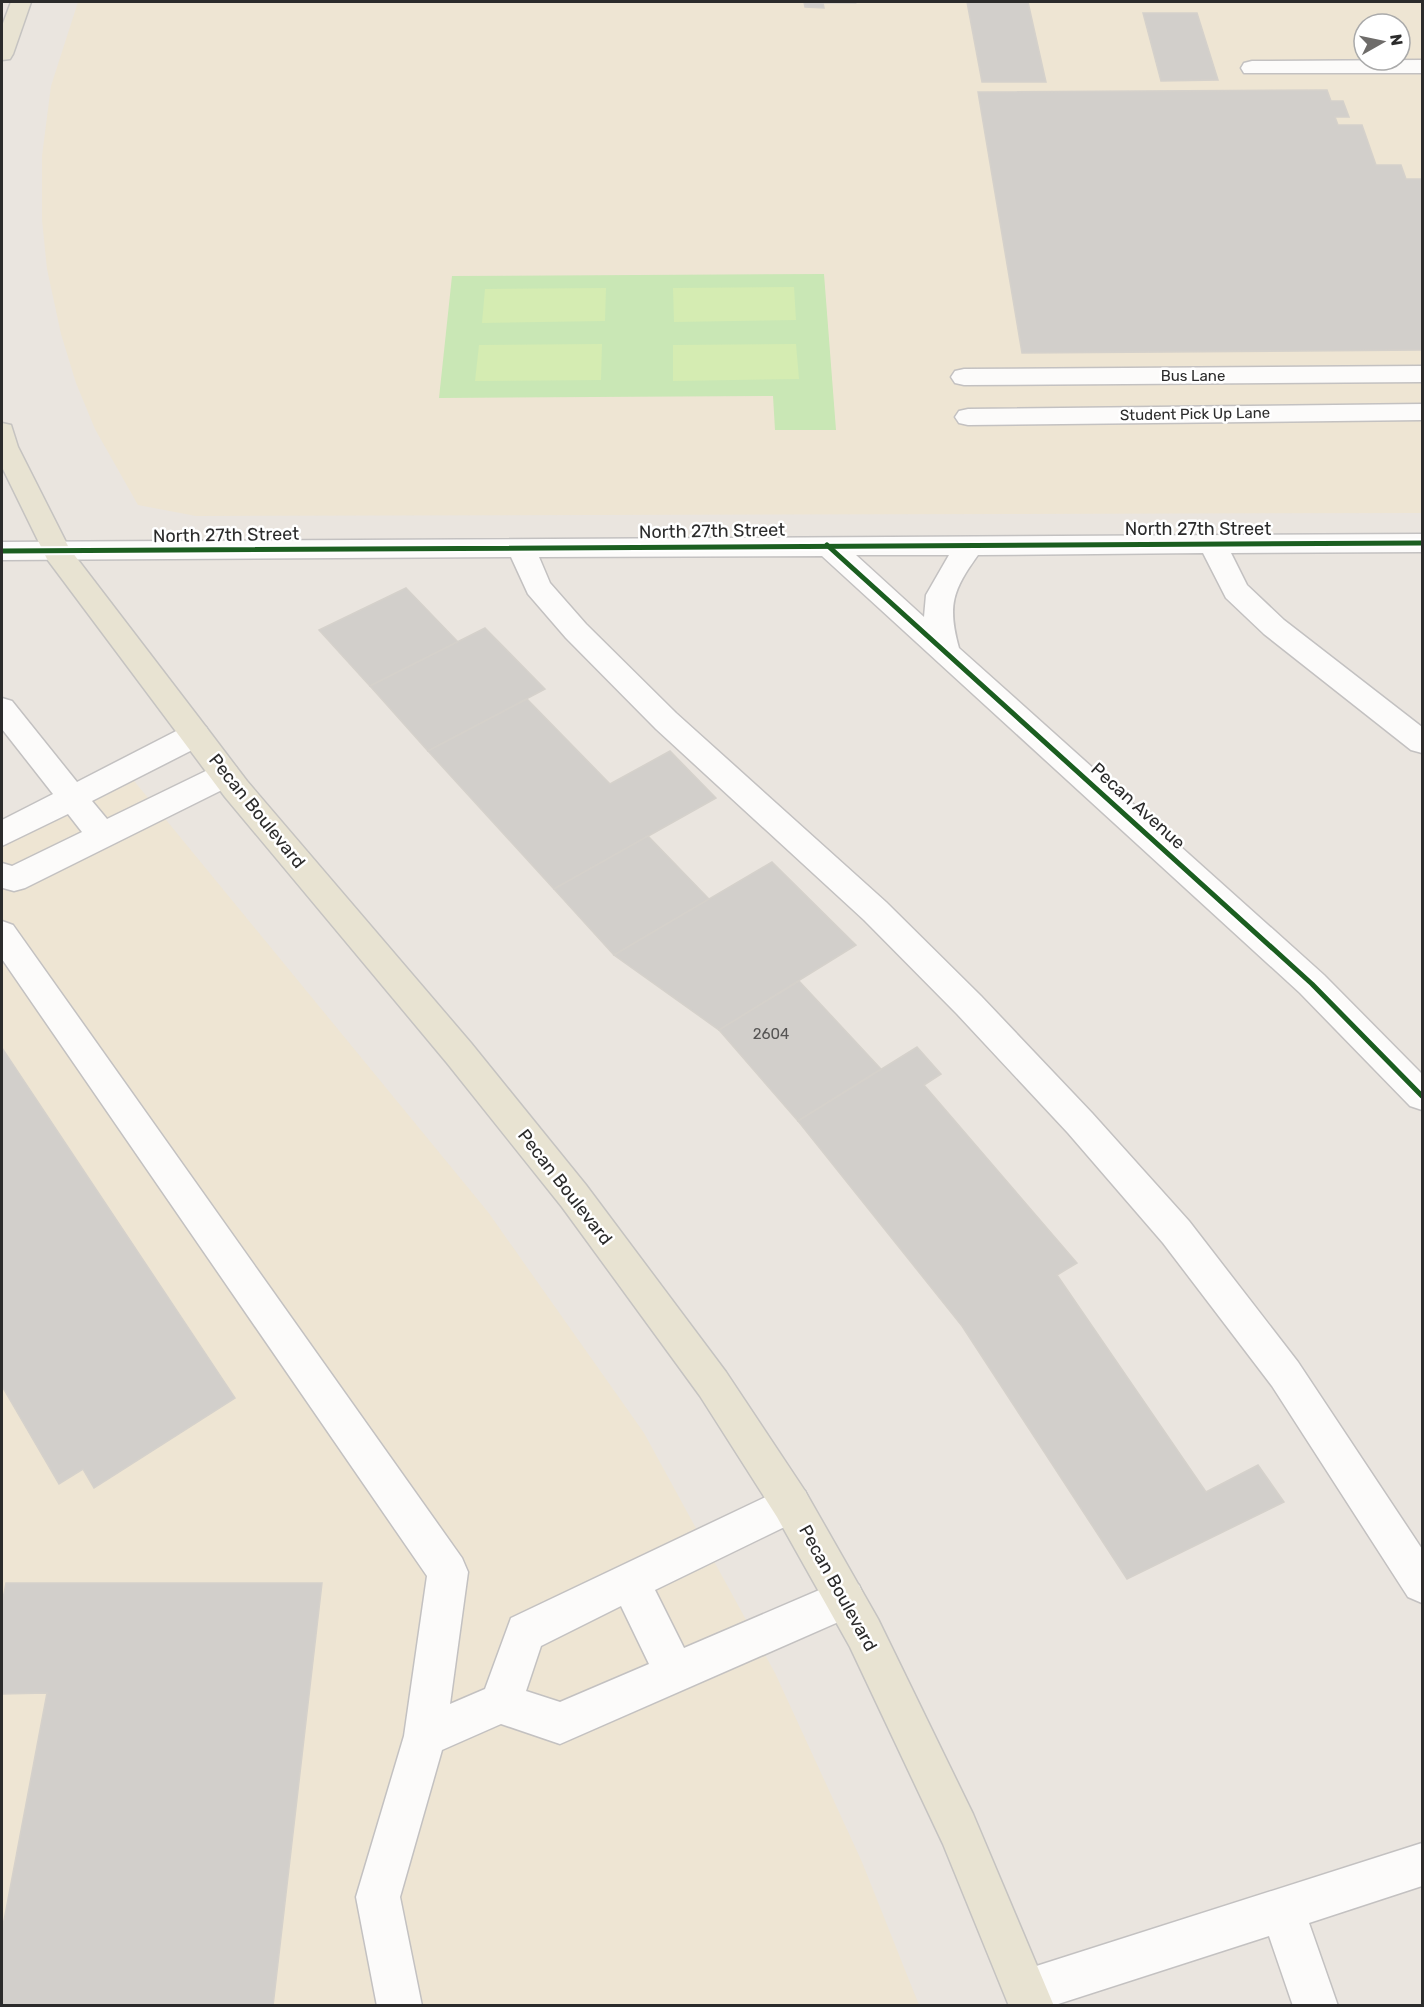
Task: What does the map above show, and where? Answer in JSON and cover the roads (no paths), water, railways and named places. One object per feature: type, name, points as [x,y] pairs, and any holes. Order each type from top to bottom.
[{"type":"main road","points":[[2,54],[21,2]]},
{"type":"main road","name":"Pecan Boulevard","points":[[2,431],[5,447],[57,552],[225,775],[459,1053],[574,1196],[713,1384],[790,1504],[845,1599],[891,1687],[949,1809],[1029,1998]]},
{"type":"street","points":[[1252,68],[1422,68]]},
{"type":"street","name":"Bus Lane","points":[[964,377],[1422,374]]},
{"type":"street","name":"Student Pick Up Lane","points":[[968,417],[1422,412]]},
{"type":"street","points":[[1212,543],[1236,591],[1259,612],[1422,742]]},
{"type":"street","name":"North 27th Street","points":[[2,551],[1422,543]]},
{"type":"street","name":"Pecan Avenue","points":[[827,545],[1312,984],[1422,1096]]},
{"type":"street","points":[[946,652],[936,618],[937,601],[952,570],[971,545]]},
{"type":"street","points":[[521,549],[538,587],[576,631],[666,721],[875,911],[969,1005],[1176,1232],[1285,1374],[1422,1583]]},
{"type":"street","points":[[2,709],[102,835]]},
{"type":"street","points":[[2,834],[195,735]]},
{"type":"street","points":[[2,875],[14,879],[225,775]]},
{"type":"street","points":[[2,934],[448,1572],[425,1736],[378,1897],[400,2006]]},
{"type":"street","points":[[501,1703],[525,1632],[790,1504]]},
{"type":"street","points":[[630,1581],[675,1673]]},
{"type":"street","points":[[425,1736],[501,1703],[560,1723],[845,1599]]},
{"type":"street","points":[[1029,1998],[1282,1910],[1422,1865]]},
{"type":"street","points":[[1282,1910],[1316,2006]]}]
